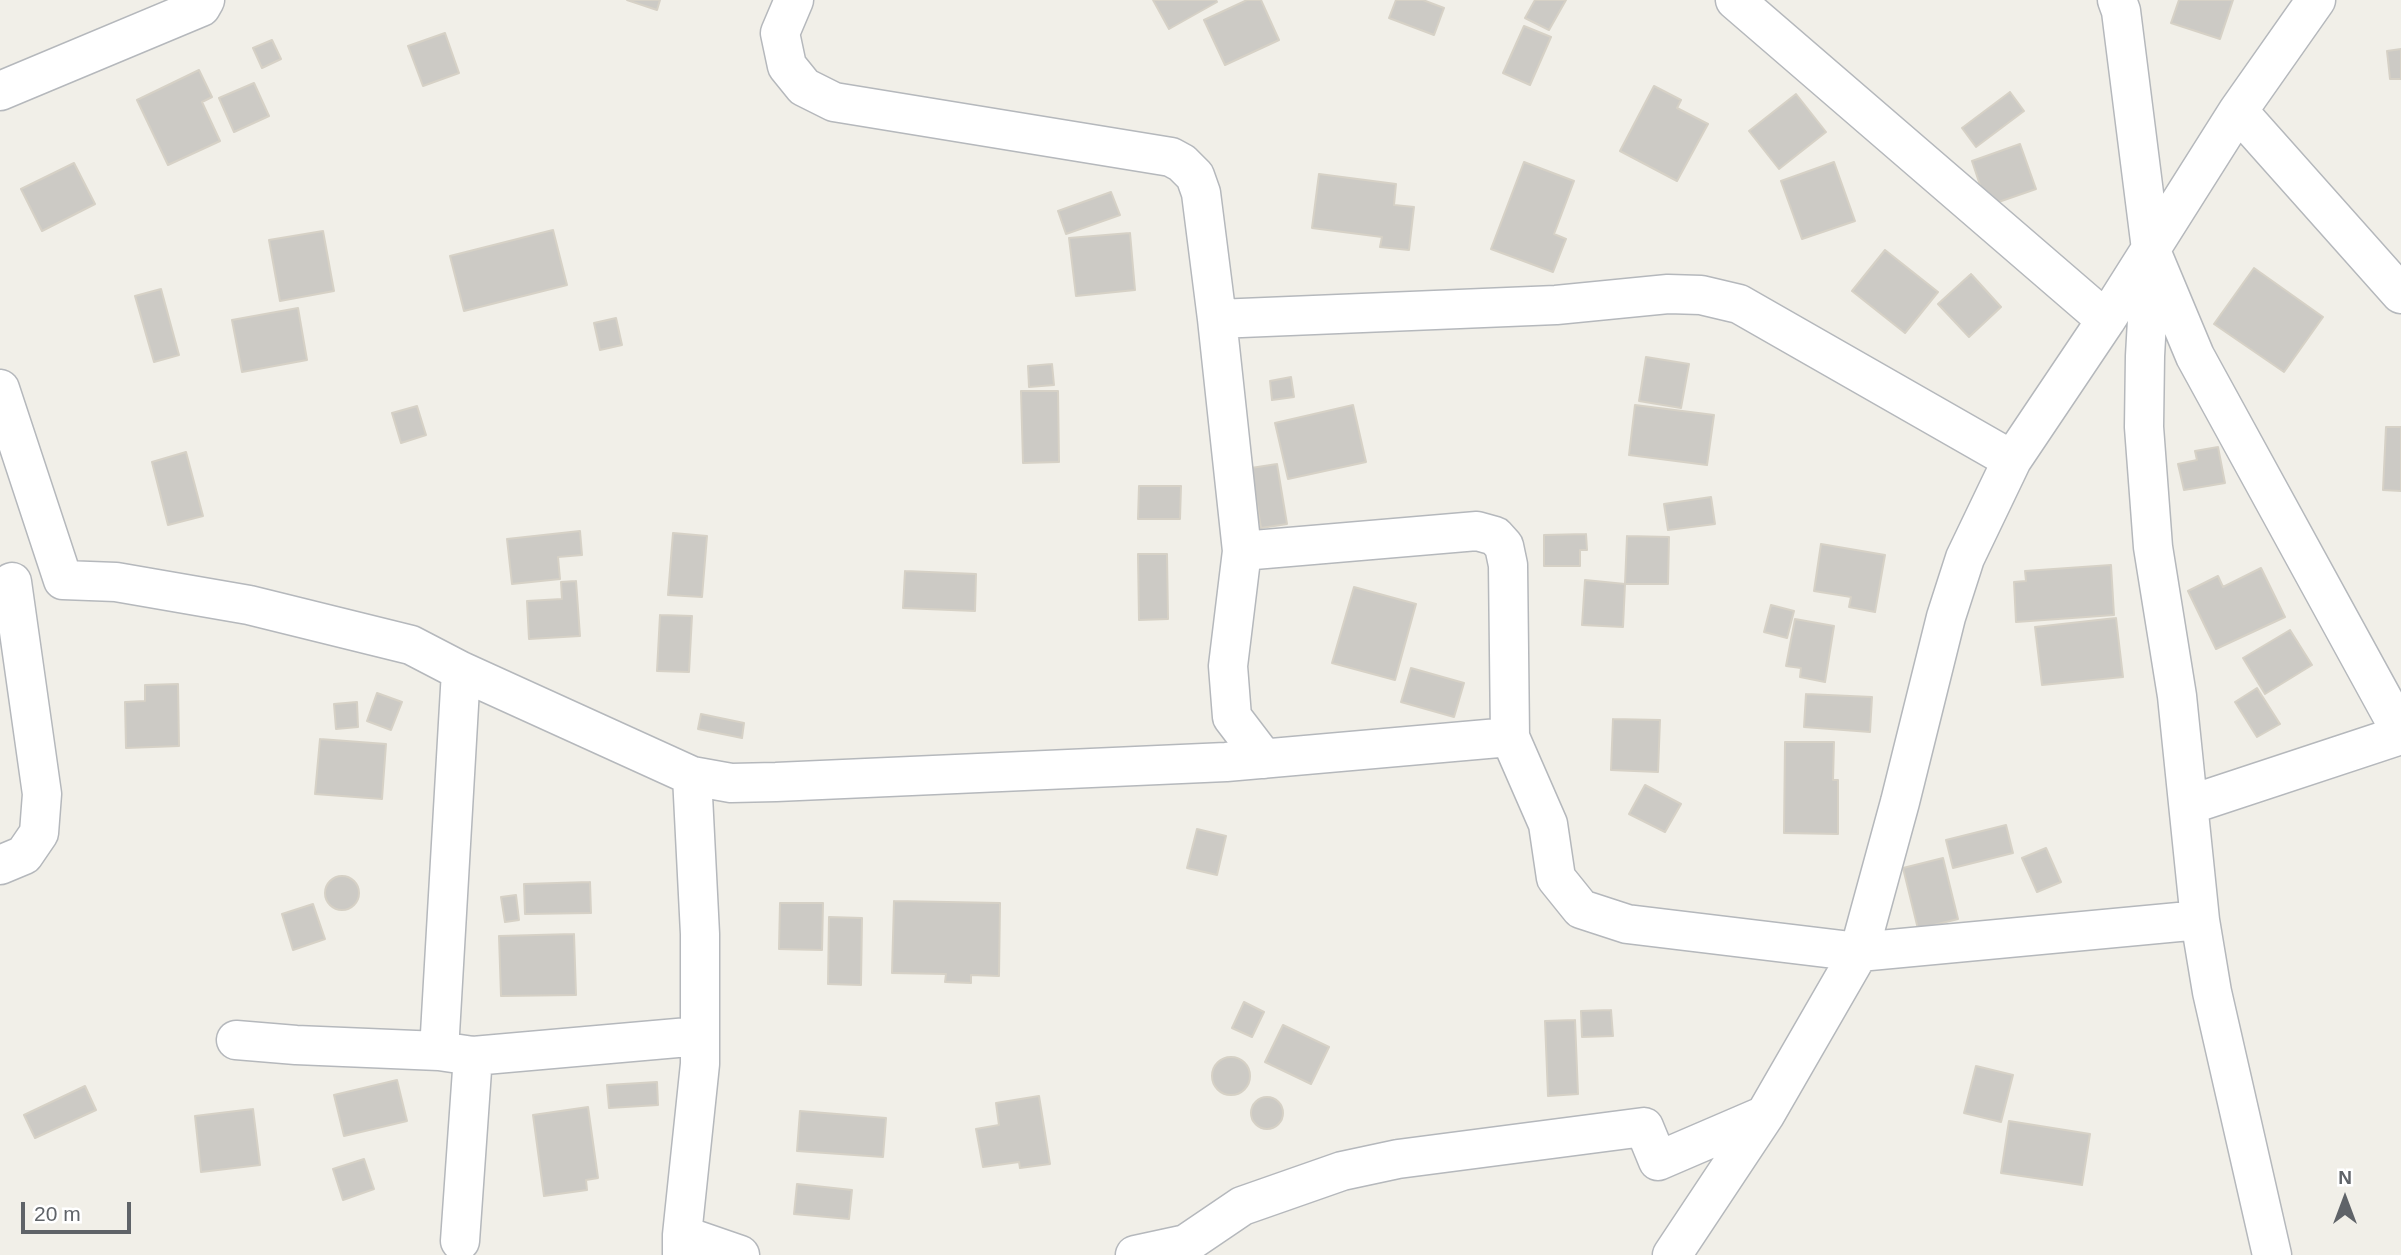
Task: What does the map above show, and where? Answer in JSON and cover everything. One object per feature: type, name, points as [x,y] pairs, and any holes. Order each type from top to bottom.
[{"type":"street","points":[[0,92],[201,7],[205,0]]},
{"type":"street","points":[[794,0],[779,33],[787,66],[804,87],[834,102],[1171,157],[1182,163],[1195,176],[1201,193],[1217,319],[1242,551],[1228,666],[1231,717],[1264,759]]},
{"type":"street","points":[[1735,0],[2106,320]]},
{"type":"street","points":[[2117,0],[2121,11],[2151,249],[2145,356],[2145,440],[2153,547],[2177,696],[2200,920],[2212,992],[2272,1255]]},
{"type":"street","points":[[1672,1255],[1765,1115],[1859,952],[1900,802],[1945,617],[1965,558],[2012,460],[2106,320],[2238,111],[2316,0]]},
{"type":"street","points":[[2238,111],[2401,294]]},
{"type":"street","points":[[2151,249],[2195,356],[2401,734],[2189,805]]},
{"type":"street","points":[[1217,319],[1556,306],[1668,294],[1701,295],[1739,304],[2012,460]]},
{"type":"street","points":[[0,389],[63,580]]},
{"type":"street","points":[[1242,551],[1477,531],[1495,536],[1504,546],[1507,565],[1510,737],[1548,824],[1556,877],[1581,909],[1626,924],[1859,952],[2200,920]]},
{"type":"street","points":[[0,864],[24,855],[39,833],[41,794],[6,585],[63,580],[116,582],[249,605],[411,645],[461,671],[692,776],[732,783],[1213,763],[1510,737]]},
{"type":"street","points":[[460,1241],[456,1054],[461,671]]},
{"type":"street","points":[[692,776],[700,934],[700,1064],[682,1245],[740,1255]]},
{"type":"street","points":[[236,1040],[456,1054],[700,1036]]},
{"type":"street","points":[[1135,1255],[1179,1249],[1242,1206],[1342,1171],[1398,1159],[1644,1127],[1658,1161],[1765,1115]]},
{"type":"building","points":[[627,0],[660,0],[657,10]]},
{"type":"building","points":[[1153,0],[1216,0],[1217,2],[1169,29]]},
{"type":"building","points":[[1247,0],[1261,0],[1279,40],[1225,65],[1204,20]]},
{"type":"building","points":[[1396,0],[1423,0],[1444,8],[1434,35],[1389,18]]},
{"type":"building","points":[[1535,0],[1566,0],[1549,30],[1525,18]]},
{"type":"building","points":[[2179,0],[2233,0],[2220,39],[2171,23]]},
{"type":"building","points":[[1524,26],[1551,37],[1530,85],[1503,73]]},
{"type":"building","points":[[445,33],[459,73],[423,86],[408,46]]},
{"type":"building","points":[[272,40],[281,59],[262,68],[253,48]]},
{"type":"building","points":[[2401,49],[2401,79],[2390,79],[2387,51]]},
{"type":"building","points":[[199,70],[212,97],[202,102],[220,141],[168,165],[137,100]]},
{"type":"building","points":[[254,83],[269,116],[234,132],[219,98]]},
{"type":"building","points":[[1654,86],[1681,100],[1677,108],[1708,124],[1677,181],[1620,151]]},
{"type":"building","points":[[2010,92],[2024,111],[1976,147],[1962,128]]},
{"type":"building","points":[[1796,94],[1826,132],[1779,169],[1749,131]]},
{"type":"building","points":[[2020,144],[2036,189],[1987,206],[1972,161]]},
{"type":"building","points":[[1524,162],[1574,181],[1554,234],[1566,239],[1553,272],[1491,249]]},
{"type":"building","points":[[1834,162],[1855,221],[1802,239],[1781,181]]},
{"type":"building","points":[[74,163],[95,204],[42,231],[21,189]]},
{"type":"building","points":[[1319,174],[1396,184],[1394,205],[1414,207],[1409,250],[1380,247],[1382,237],[1312,228]]},
{"type":"building","points":[[1111,192],[1120,215],[1066,234],[1058,211]]},
{"type":"building","points":[[553,230],[567,285],[464,311],[450,256]]},
{"type":"building","points":[[323,231],[334,291],[280,301],[269,240]]},
{"type":"building","points":[[1130,233],[1135,290],[1076,296],[1069,238]]},
{"type":"building","points":[[1885,250],[1938,292],[1905,333],[1852,291]]},
{"type":"building","points":[[2254,268],[2323,317],[2284,372],[2214,324]]},
{"type":"building","points":[[1971,274],[2001,307],[1969,337],[1938,304]]},
{"type":"building","points":[[161,289],[179,355],[154,362],[135,296]]},
{"type":"building","points":[[298,308],[307,360],[242,372],[232,320]]},
{"type":"building","points":[[616,318],[622,345],[600,350],[594,323]]},
{"type":"building","points":[[1646,357],[1689,364],[1681,408],[1639,401]]},
{"type":"building","points":[[1052,364],[1054,385],[1029,387],[1028,366]]},
{"type":"building","points":[[1291,377],[1294,397],[1272,400],[1270,381]]},
{"type":"building","points":[[1021,391],[1058,391],[1059,462],[1023,463]]},
{"type":"building","points":[[1353,405],[1366,462],[1288,479],[1275,423]]},
{"type":"building","points":[[1635,405],[1714,415],[1707,465],[1629,455]]},
{"type":"building","points":[[417,406],[426,435],[401,443],[392,413]]},
{"type":"building","points":[[2386,427],[2401,427],[2401,491],[2383,490]]},
{"type":"building","points":[[2218,447],[2225,483],[2184,490],[2178,464],[2197,460],[2195,451]]},
{"type":"building","points":[[186,452],[203,516],[168,525],[152,462]]},
{"type":"building","points":[[1277,464],[1287,524],[1261,528],[1251,468]]},
{"type":"building","points":[[1139,486],[1181,486],[1180,519],[1138,519]]},
{"type":"building","points":[[1711,497],[1715,524],[1668,530],[1664,504]]},
{"type":"building","points":[[580,531],[582,555],[558,557],[560,579],[512,584],[507,539]]},
{"type":"building","points":[[673,533],[707,536],[702,597],[668,595]]},
{"type":"building","points":[[1586,534],[1587,550],[1580,550],[1580,566],[1544,566],[1544,535]]},
{"type":"building","points":[[1627,536],[1669,537],[1668,584],[1625,584]]},
{"type":"building","points":[[1821,544],[1885,555],[1875,612],[1849,607],[1851,597],[1814,591]]},
{"type":"building","points":[[1138,554],[1167,554],[1168,619],[1139,620]]},
{"type":"building","points":[[2111,565],[2114,615],[2016,622],[2014,582],[2026,581],[2025,571]]},
{"type":"building","points":[[2261,568],[2285,617],[2216,649],[2188,591],[2218,576],[2223,587]]},
{"type":"building","points":[[905,571],[976,574],[975,611],[903,608]]},
{"type":"building","points":[[1585,580],[1625,584],[1623,627],[1582,625]]},
{"type":"building","points":[[576,581],[580,636],[529,639],[527,601],[562,599],[561,582]]},
{"type":"building","points":[[1354,587],[1416,604],[1395,680],[1332,663]]},
{"type":"building","points":[[1771,605],[1794,611],[1787,638],[1764,632]]},
{"type":"building","points":[[660,615],[692,616],[689,672],[657,671]]},
{"type":"building","points":[[2116,618],[2123,677],[2042,685],[2035,627]]},
{"type":"building","points":[[1795,619],[1834,626],[1825,682],[1800,677],[1801,668],[1786,666]]},
{"type":"building","points":[[2290,630],[2312,665],[2265,694],[2243,658]]},
{"type":"building","points":[[1411,668],[1464,683],[1454,717],[1401,702]]},
{"type":"building","points":[[178,684],[179,746],[126,748],[125,702],[145,701],[145,685]]},
{"type":"building","points":[[2257,688],[2280,724],[2257,737],[2235,702]]},
{"type":"building","points":[[377,693],[402,702],[391,730],[367,721]]},
{"type":"building","points":[[1806,694],[1872,697],[1870,732],[1804,727]]},
{"type":"building","points":[[357,702],[358,727],[336,729],[334,704]]},
{"type":"building","points":[[701,714],[744,723],[742,738],[698,729]]},
{"type":"building","points":[[1613,719],[1660,720],[1658,772],[1611,770]]},
{"type":"building","points":[[320,739],[386,744],[382,799],[315,794]]},
{"type":"building","points":[[1785,742],[1834,742],[1833,780],[1838,780],[1838,834],[1784,833]]},
{"type":"building","points":[[1645,785],[1681,804],[1665,832],[1629,814]]},
{"type":"building","points":[[2006,825],[2013,853],[1953,868],[1946,840]]},
{"type":"building","points":[[1197,829],[1226,836],[1217,875],[1187,868]]},
{"type":"building","points":[[2046,848],[2061,882],[2037,892],[2022,858]]},
{"type":"building","points":[[1943,858],[1958,919],[1918,929],[1903,868]]},
{"type":"building","points":[[342,876],[354,881],[359,893],[354,905],[342,910],[330,905],[325,893],[330,881]]},
{"type":"building","points":[[590,882],[591,913],[525,914],[524,884]]},
{"type":"building","points":[[516,895],[519,920],[505,922],[501,897]]},
{"type":"building","points":[[894,901],[1000,903],[999,976],[971,975],[971,983],[945,982],[946,974],[892,973]]},
{"type":"building","points":[[780,903],[823,903],[822,950],[779,949]]},
{"type":"building","points":[[313,904],[325,939],[293,950],[282,914]]},
{"type":"building","points":[[829,917],[862,918],[861,985],[828,984]]},
{"type":"building","points":[[574,934],[576,995],[501,996],[499,936]]},
{"type":"building","points":[[1244,1002],[1264,1012],[1252,1037],[1232,1028]]},
{"type":"building","points":[[1611,1010],[1613,1036],[1582,1037],[1581,1011]]},
{"type":"building","points":[[1575,1020],[1578,1094],[1548,1096],[1545,1021]]},
{"type":"building","points":[[1283,1025],[1329,1047],[1311,1084],[1265,1062]]},
{"type":"building","points":[[1231,1057],[1244,1063],[1250,1076],[1244,1089],[1231,1095],[1218,1089],[1212,1076],[1218,1063]]},
{"type":"building","points":[[1976,1066],[2013,1075],[2001,1122],[1964,1113]]},
{"type":"building","points":[[397,1080],[407,1121],[344,1136],[334,1095]]},
{"type":"building","points":[[657,1082],[658,1105],[609,1108],[607,1085]]},
{"type":"building","points":[[85,1086],[96,1110],[35,1138],[24,1115]]},
{"type":"building","points":[[1039,1096],[1050,1164],[1020,1168],[1019,1162],[983,1167],[976,1129],[999,1125],[996,1103]]},
{"type":"building","points":[[1267,1097],[1278,1102],[1283,1113],[1278,1124],[1267,1129],[1256,1124],[1251,1113],[1256,1102]]},
{"type":"building","points":[[588,1107],[598,1178],[586,1180],[587,1190],[544,1196],[533,1115]]},
{"type":"building","points":[[253,1109],[260,1165],[201,1172],[195,1116]]},
{"type":"building","points":[[800,1111],[886,1118],[883,1157],[797,1151]]},
{"type":"building","points":[[2009,1121],[2090,1134],[2082,1185],[2001,1173]]},
{"type":"building","points":[[364,1159],[374,1189],[343,1200],[333,1169]]},
{"type":"building","points":[[797,1184],[852,1190],[849,1219],[794,1214]]}]
